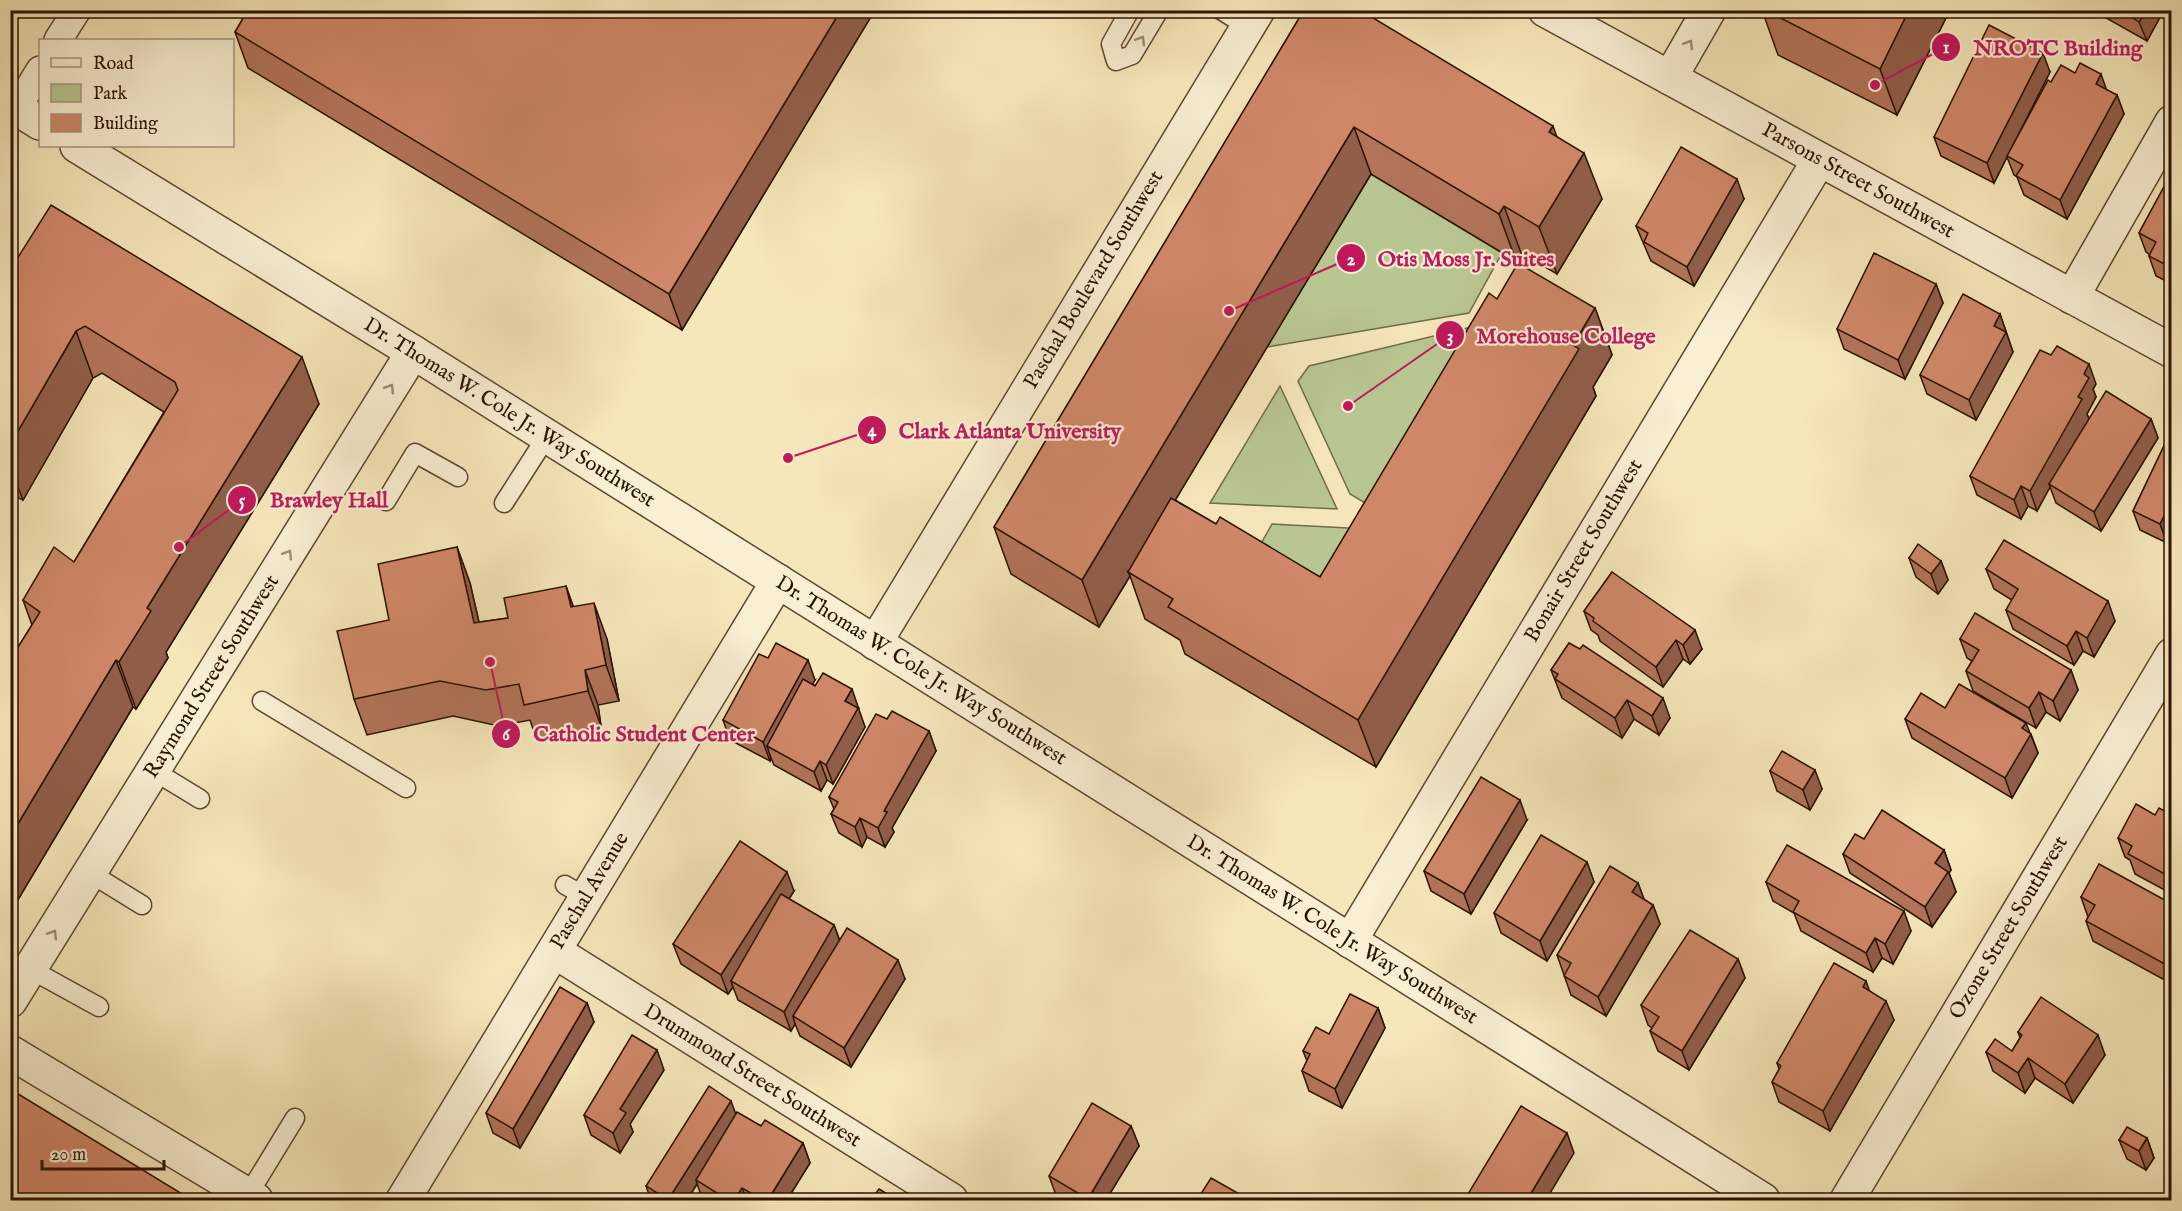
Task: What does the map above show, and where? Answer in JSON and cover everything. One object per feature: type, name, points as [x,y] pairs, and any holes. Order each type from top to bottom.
[{"type":"street","points":[[59,39],[77,10]]},
{"type":"street","name":"Parsons Street Southwest","points":[[1545,10],[2172,351]]},
{"type":"street","points":[[1670,78],[1709,10]]},
{"type":"street","name":"Paschal Boulevard Southwest","points":[[875,643],[1242,16]]},
{"type":"street","points":[[20,114],[39,72]]},
{"type":"street","points":[[2072,297],[2172,122]]},
{"type":"street","name":"Dr. Thomas W. Cole Jr. Way Southwest","points":[[79,147],[413,352],[1762,1200]]},
{"type":"street","name":"Bonair Street Southwest","points":[[1350,941],[1818,160]]},
{"type":"street","name":"Raymond Street Southwest","points":[[10,1001],[413,352]]},
{"type":"street","name":"Paschal Avenue","points":[[403,1200],[554,951],[576,891],[778,581]]},
{"type":"street","name":"Ozone Street Southwest","points":[[1847,1200],[2172,655]]},
{"type":"street","name":"Drummond Street Southwest","points":[[554,951],[951,1200]]},
{"type":"street","points":[[10,1052],[252,1198]]},
{"type":"lane","points":[[1130,10],[1111,44],[1116,61],[1132,55],[1159,10]]},
{"type":"lane","points":[[504,503],[547,436]]},
{"type":"lane","points":[[386,501],[415,453],[458,477]]},
{"type":"lane","points":[[262,701],[406,789]]},
{"type":"lane","points":[[154,771],[200,799]]},
{"type":"lane","points":[[90,873],[142,905]]},
{"type":"lane","points":[[30,969],[99,1007]]},
{"type":"lane","points":[[252,1198],[295,1118]]},
{"type":"green space","points":[[1371,174],[1502,253],[1469,313],[1267,347]]},
{"type":"green space","points":[[1471,327],[1377,510],[1350,494],[1298,381],[1309,366]]},
{"type":"green space","points":[[1280,386],[1337,509],[1210,503]]},
{"type":"green space","points":[[1272,524],[1348,528],[1384,546],[1337,624],[1246,570]]},
{"type":"building","points":[[248,10],[841,10],[669,294],[235,32]]},
{"type":"building","points":[[1304,10],[1360,10],[1553,126],[1549,132],[1584,153],[1539,227],[1504,206],[1499,214],[1354,127],[1082,580],[994,527]]},
{"type":"building","points":[[1765,10],[1909,10],[1880,69]]},
{"type":"building","points":[[2120,10],[2146,10],[2139,22]]},
{"type":"building","points":[[1989,25],[2043,53],[1987,163],[1934,137]]},
{"type":"building","points":[[2080,63],[2101,74],[2096,84],[2117,95],[2060,200],[2016,176],[2023,165],[2007,156],[2048,80],[2051,82],[2061,65],[2075,73]]},
{"type":"building","points":[[1681,147],[1737,179],[1687,267],[1644,242],[1648,233],[1636,226]]},
{"type":"building","points":[[2172,172],[2172,268],[2149,256],[2156,242],[2139,233]]},
{"type":"building","points":[[51,205],[302,357],[147,608],[151,611],[119,662],[116,660],[10,837],[10,660],[40,612],[23,600],[54,547],[74,562],[178,390],[175,382],[85,326],[76,331],[10,445],[10,270]]},
{"type":"building","points":[[1874,253],[1936,284],[1898,360],[1837,329]]},
{"type":"building","points":[[1518,263],[1595,308],[1573,345],[1579,349],[1358,720],[1168,607],[1173,599],[1128,572],[1171,498],[1216,524],[1220,517],[1320,577],[1489,293],[1497,299]]},
{"type":"building","points":[[1963,294],[2000,314],[1994,326],[2006,332],[1969,400],[1920,375]]},
{"type":"building","points":[[2057,346],[2089,364],[2084,374],[2089,378],[2078,397],[2082,399],[2030,491],[2021,486],[2014,500],[1970,476],[2040,350],[2051,355]]},
{"type":"building","points":[[2106,391],[2151,419],[2094,512],[2049,484]]},
{"type":"building","points":[[2172,429],[2172,505],[2170,504],[2160,524],[2133,511]]},
{"type":"building","points":[[2004,540],[2108,601],[2087,638],[2076,631],[2067,646],[2006,610],[2018,589],[1986,569]]},
{"type":"building","points":[[1918,544],[1941,561],[1931,574],[1909,558]]},
{"type":"building","points":[[457,547],[474,623],[508,618],[504,598],[566,586],[571,607],[594,603],[606,665],[585,670],[588,691],[524,705],[519,684],[486,690],[440,681],[354,699],[337,631],[389,620],[378,564]]},
{"type":"building","points":[[1612,572],[1695,630],[1683,645],[1676,640],[1656,667],[1593,621],[1594,618],[1584,611]]},
{"type":"building","points":[[1975,613],[2071,670],[2053,701],[2039,692],[2029,708],[1966,671],[1979,650],[1960,639]]},
{"type":"building","points":[[776,643],[808,660],[763,742],[723,720],[759,654],[768,658]]},
{"type":"building","points":[[1569,643],[1580,649],[1583,645],[1663,698],[1652,716],[1627,700],[1615,718],[1555,679],[1558,674],[1551,670]]},
{"type":"building","points":[[823,673],[852,689],[845,701],[858,708],[826,765],[820,761],[814,772],[767,746],[803,679],[815,686]]},
{"type":"building","points":[[1959,684],[2026,723],[2022,728],[2031,734],[2005,778],[1905,719],[1921,693],[1945,708]]},
{"type":"building","points":[[892,711],[929,731],[884,811],[887,812],[878,828],[860,818],[855,827],[831,814],[838,802],[829,797],[876,714],[887,719]]},
{"type":"building","points":[[1782,751],[1815,770],[1803,790],[1770,771]]},
{"type":"building","points":[[1481,777],[1520,800],[1464,894],[1424,871]]},
{"type":"building","points":[[2136,804],[2155,815],[2159,808],[2172,815],[2172,878],[2128,854],[2132,846],[2118,838]]},
{"type":"building","points":[[1882,810],[1944,850],[1935,863],[1948,872],[1925,907],[1843,854],[1855,834],[1864,839]]},
{"type":"building","points":[[1541,835],[1587,862],[1540,941],[1494,913]]},
{"type":"building","points":[[740,841],[787,872],[721,975],[673,944]]},
{"type":"building","points":[[1787,845],[1904,911],[1885,944],[1875,938],[1866,953],[1793,912],[1799,901],[1766,882]]},
{"type":"building","points":[[2099,864],[2172,904],[2172,968],[2086,921],[2095,905],[2081,897]]},
{"type":"building","points":[[1610,866],[1638,883],[1632,892],[1653,905],[1598,997],[1564,976],[1571,963],[1557,955]]},
{"type":"building","points":[[781,894],[834,925],[784,1012],[731,981]]},
{"type":"building","points":[[847,928],[898,960],[844,1048],[793,1016]]},
{"type":"building","points":[[1690,930],[1738,959],[1682,1051],[1650,1031],[1659,1017],[1641,1005]]},
{"type":"building","points":[[1834,963],[1866,981],[1863,987],[1886,1001],[1823,1111],[1772,1082],[1781,1066],[1777,1063]]},
{"type":"building","points":[[560,987],[587,1003],[513,1129],[486,1113]]},
{"type":"building","points":[[1350,994],[1378,1008],[1335,1089],[1302,1071],[1310,1054],[1303,1051],[1316,1027],[1329,1034]]},
{"type":"building","points":[[2041,997],[2098,1035],[2065,1084],[2028,1058],[2018,1073],[1986,1052],[1995,1039],[2012,1051],[2022,1035],[2018,1032]]},
{"type":"building","points":[[632,1035],[657,1050],[620,1109],[626,1113],[613,1133],[584,1115]]},
{"type":"building","points":[[709,1086],[731,1101],[668,1200],[646,1186]]},
{"type":"building","points":[[10,1089],[192,1200],[10,1200]]},
{"type":"building","points":[[1092,1103],[1131,1126],[1088,1199],[1049,1176]]},
{"type":"building","points":[[1521,1106],[1567,1133],[1527,1200],[1465,1199]]},
{"type":"building","points":[[737,1112],[761,1126],[765,1120],[803,1143],[768,1200],[763,1200],[742,1188],[734,1200],[728,1200],[696,1180]]},
{"type":"building","points":[[2127,1127],[2147,1138],[2139,1151],[2119,1140]]},
{"type":"building","points":[[1211,1178],[1250,1200],[1197,1200]]},
{"type":"building","points":[[879,1189],[897,1200],[871,1200]]},
{"type":"place","name":"NROTC Building","points":[[1875,85]]},
{"type":"place","name":"Otis Moss Jr. Suites","points":[[1229,311]]},
{"type":"place","name":"Morehouse College","points":[[1348,406]]},
{"type":"place","name":"Clark Atlanta University","points":[[788,458]]},
{"type":"place","name":"Brawley Hall","points":[[179,547]]},
{"type":"place","name":"Catholic Student Center","points":[[490,662]]}]
